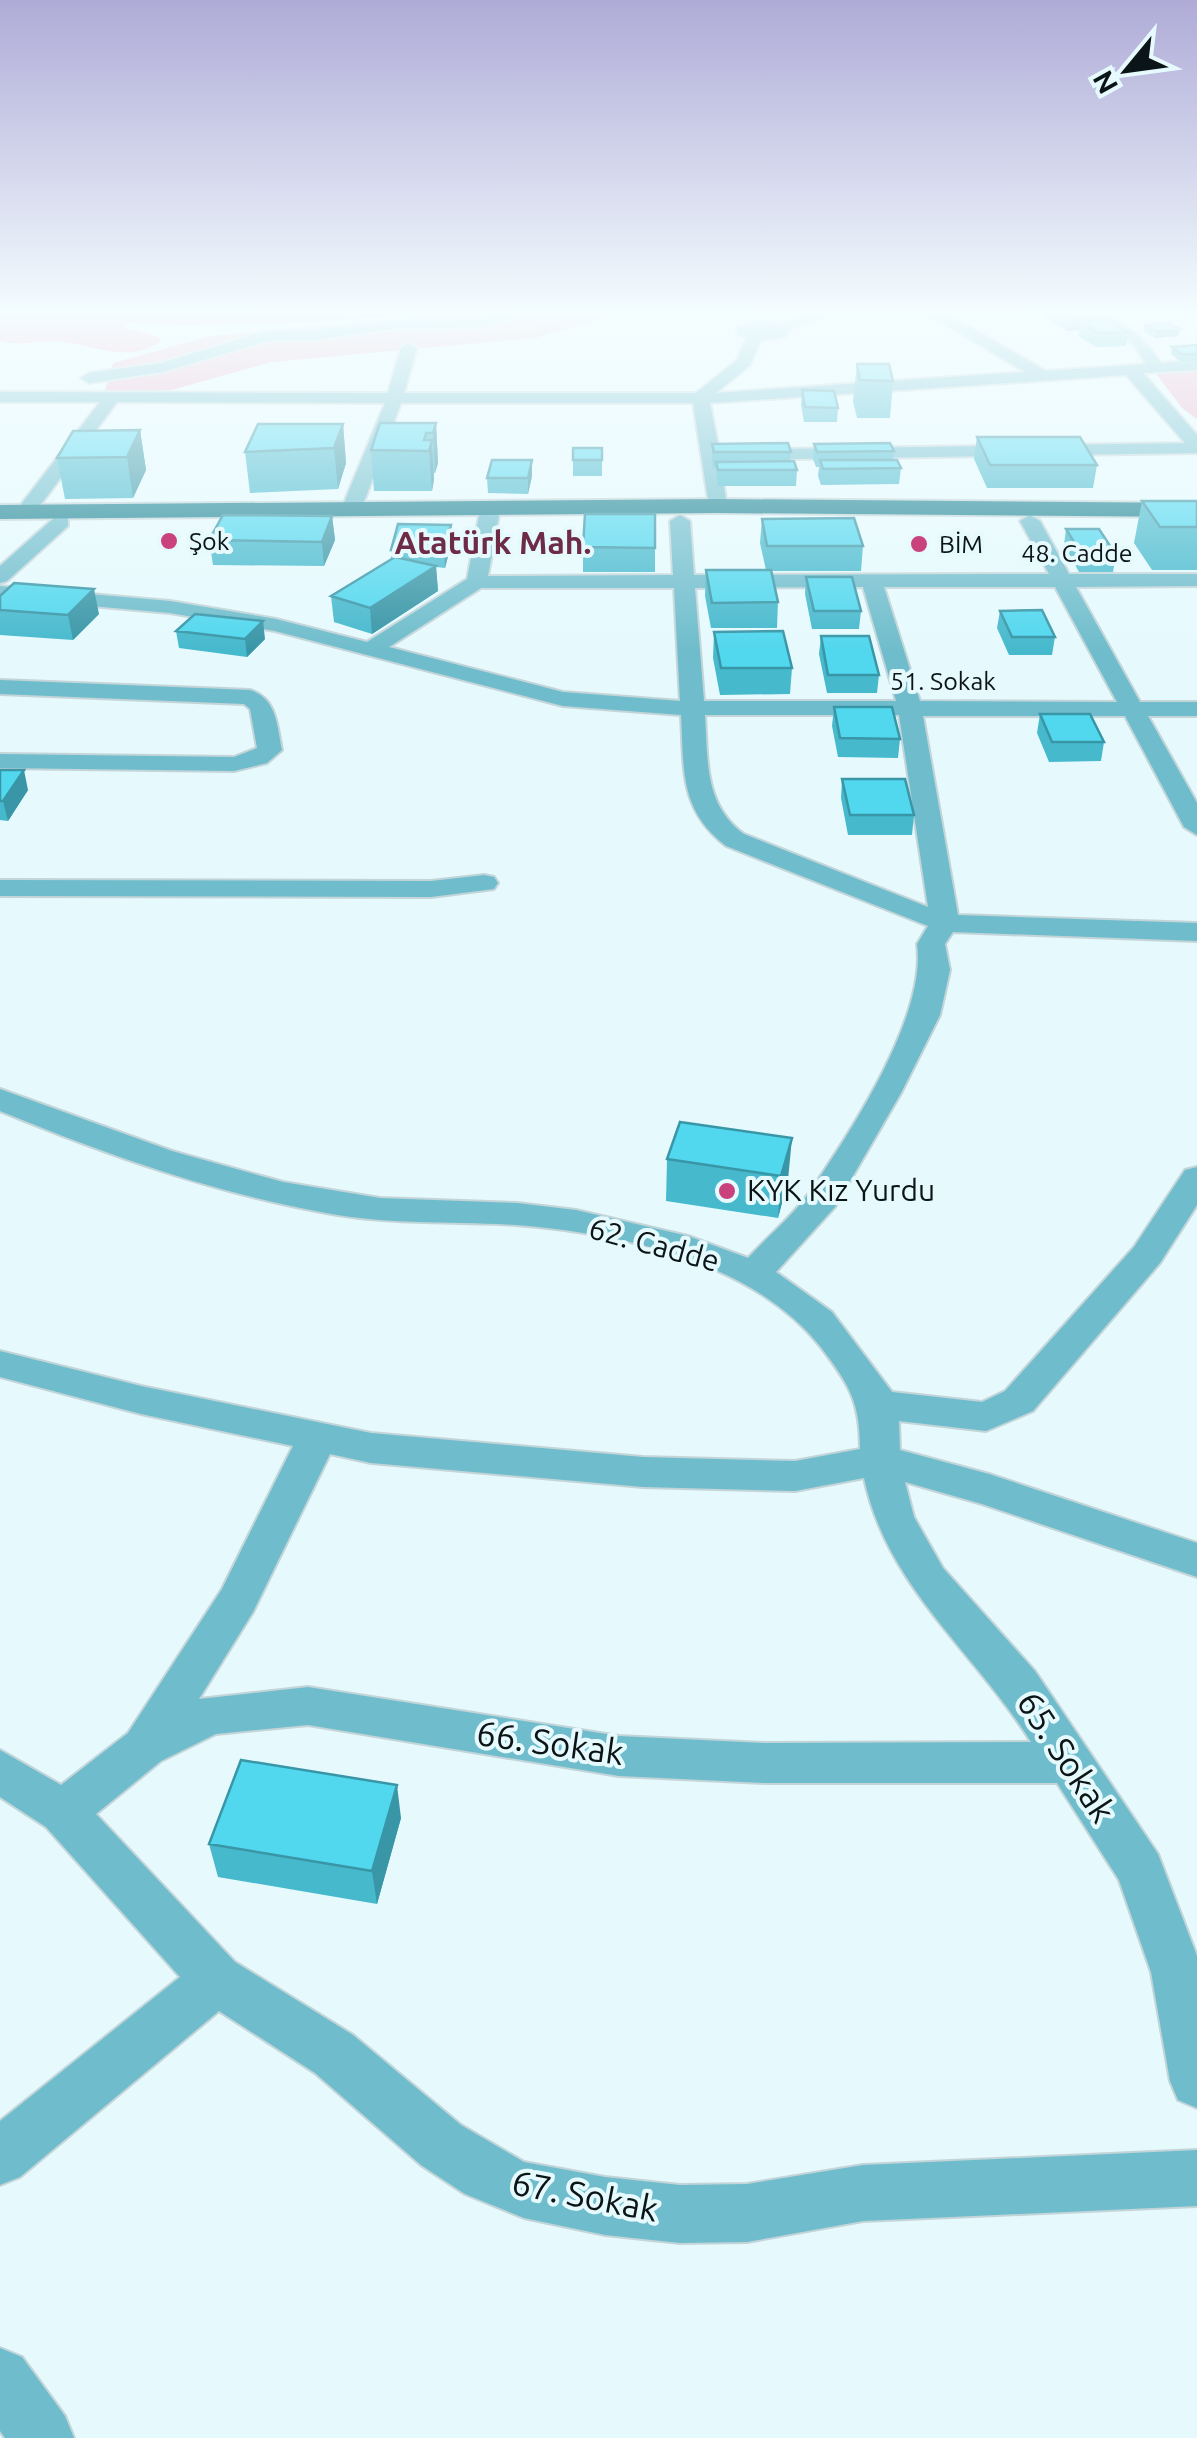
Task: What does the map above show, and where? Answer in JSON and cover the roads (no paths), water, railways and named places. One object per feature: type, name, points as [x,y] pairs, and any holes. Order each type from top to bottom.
[{"type":"main road","points":[[0,524],[490,515],[718,506],[1197,510]]},
{"type":"main road","points":[[0,512],[351,510],[680,521],[1197,522]]},
{"type":"street","points":[[26,511],[93,424]]},
{"type":"street","points":[[351,510],[385,424]]},
{"type":"street","points":[[707,424],[718,506]]},
{"type":"street","points":[[1177,424],[1197,447]]},
{"type":"street","points":[[710,455],[1197,447]]},
{"type":"street","points":[[368,650],[476,582],[490,515]]},
{"type":"street","points":[[680,521],[698,791],[715,825],[735,840],[945,923],[1197,932]]},
{"type":"street","points":[[1030,521],[1197,827]]},
{"type":"street","points":[[0,577],[61,522]]},
{"type":"street","name":"48. Cadde","points":[[476,582],[1197,580]]},
{"type":"street","points":[[753,1275],[823,1199],[885,1093],[925,1015],[935,970],[931,944],[945,923],[910,708],[872,582]]},
{"type":"street","name":"51. Sokak","points":[[0,592],[170,607],[276,625],[563,699],[598,704],[1197,709]]},
{"type":"street","points":[[0,687],[250,697],[261,707],[270,750],[258,758],[234,764],[0,761]]},
{"type":"street","points":[[0,888],[431,889],[484,884]]},
{"type":"street","name":"62. Cadde","points":[[0,1099],[78,1132],[188,1170],[326,1202],[396,1213],[546,1217],[630,1234],[753,1275],[797,1300],[830,1332],[868,1386],[878,1405],[880,1460]]},
{"type":"street","points":[[878,1405],[986,1417],[1019,1401],[1147,1255],[1197,1178]]},
{"type":"street","points":[[0,1364],[141,1400],[371,1448],[643,1472],[795,1476],[880,1460],[989,1490],[1197,1560]]},
{"type":"street","points":[[144,1747],[238,1600],[318,1437]]},
{"type":"street","name":"65. Sokak","points":[[880,1460],[894,1518],[928,1580],[1019,1684],[1140,1870],[1177,1972],[1197,2081]]},
{"type":"street","name":"66. Sokak","points":[[63,1812],[144,1747],[210,1715],[308,1706],[619,1756],[765,1763],[1070,1762]]},
{"type":"street","name":"67. Sokak","points":[[0,1772],[63,1812],[217,1980],[334,2054],[441,2145],[485,2174],[524,2190],[605,2206],[680,2214],[746,2213],[862,2192],[1197,2178]]},
{"type":"street","points":[[0,2157],[217,1980]]},
{"type":"street","points":[[0,2379],[43,2438]]},
{"type":"place","name":"Şok","points":[[169,541]]},
{"type":"place","name":"BİM","points":[[919,544]]},
{"type":"place","name":"KYK Kız Yurdu","points":[[727,1191]]},
{"type":"district","name":"Atatürk Mah.","points":[[493,543]]}]
